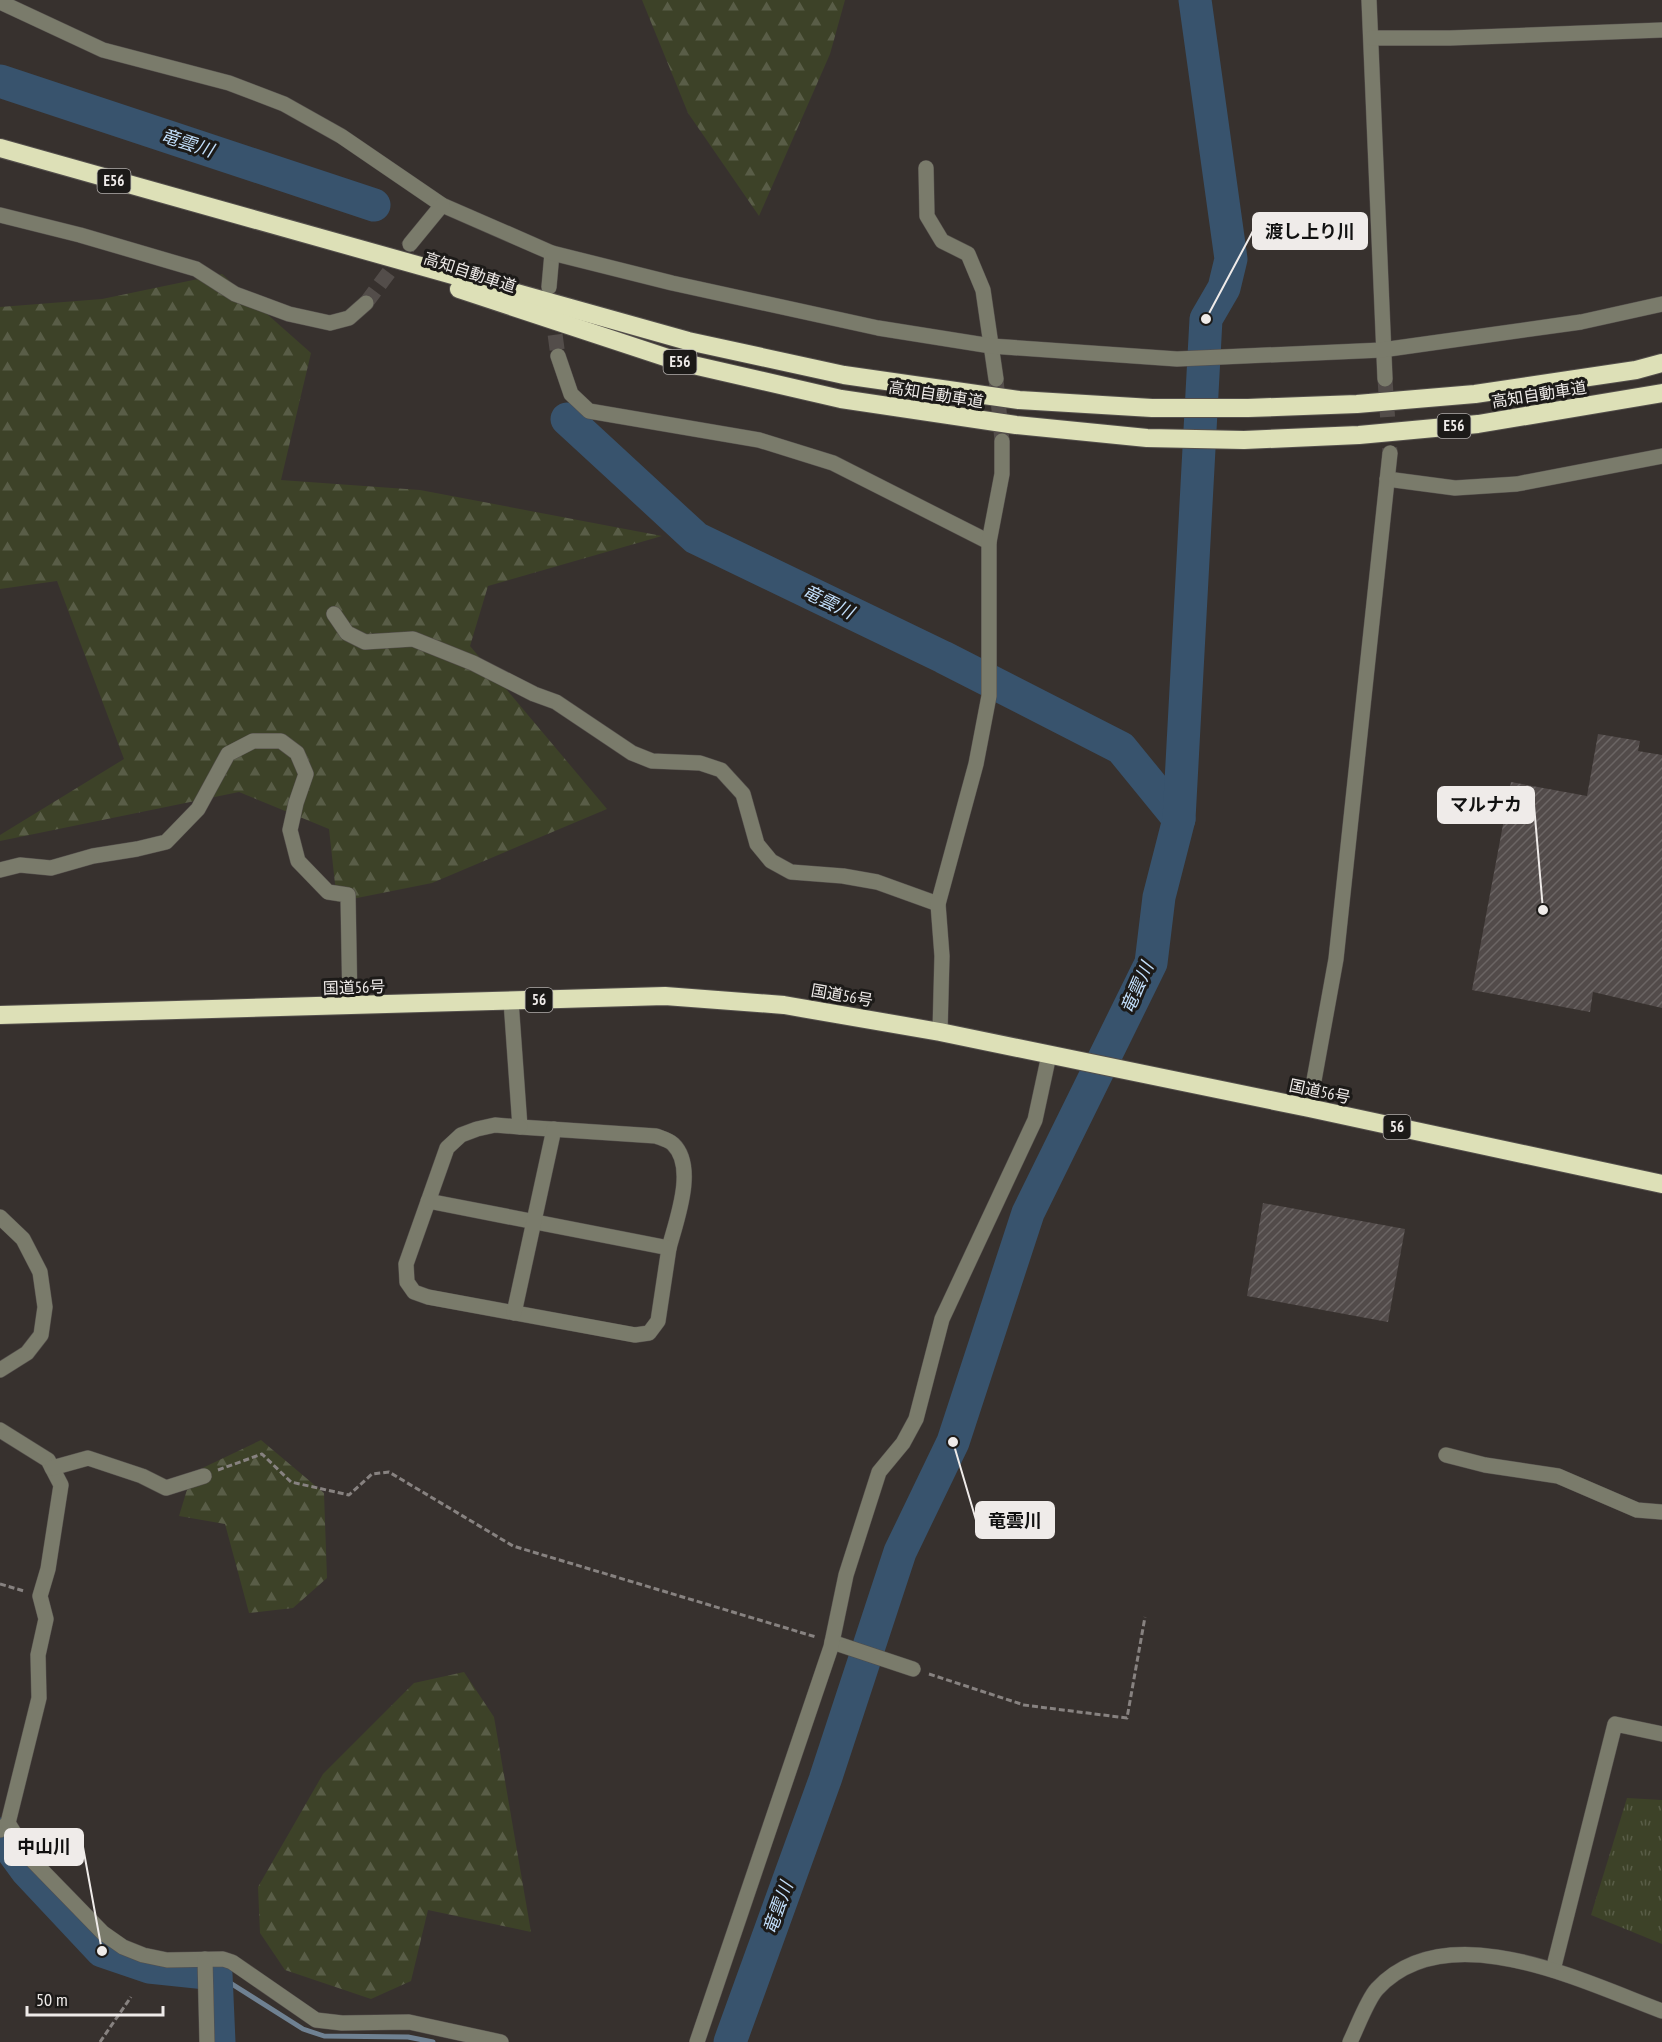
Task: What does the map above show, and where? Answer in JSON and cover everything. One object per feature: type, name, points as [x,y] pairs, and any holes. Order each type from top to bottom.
[{"type":"highway","name":"高知自動車道","points":[[0,148],[688,341],[844,375],[1019,400],[1152,408],[1248,408],[1357,404],[1475,394],[1636,370],[1662,363]]},
{"type":"highway","name":"高知自動車道","points":[[229,213],[680,362],[841,399],[1016,425],[1147,438],[1244,440],[1359,435],[1478,424],[1662,393]]},
{"type":"highway","name":"国道56号","points":[[0,1015],[665,996],[784,1005],[940,1032],[1310,1108],[1662,1184]]},
{"type":"street","points":[[1369,0],[1385,379]]},
{"type":"street","points":[[7,3],[103,50],[230,83],[284,104],[341,136],[441,205],[552,253],[672,283],[878,328],[991,346],[1177,359],[1233,358],[1382,350],[1581,322],[1662,304]]},
{"type":"street","points":[[1372,38],[1450,38],[1662,30]]},
{"type":"street","points":[[926,168],[927,216],[942,241],[968,254],[983,290],[996,379]]},
{"type":"street","points":[[410,244],[441,205]]},
{"type":"street","points":[[0,215],[80,235],[196,269],[235,294],[289,314],[330,323],[349,318],[366,303]]},
{"type":"street","points":[[549,286],[552,253]]},
{"type":"street","points":[[558,356],[571,394],[589,411],[759,440],[833,463],[989,542]]},
{"type":"street","points":[[940,1032],[942,956],[938,904],[976,764],[989,696],[989,542],[1002,474],[1002,441]]},
{"type":"street","points":[[1310,1108],[1336,959],[1390,453]]},
{"type":"street","points":[[1387,478],[1455,488],[1517,484],[1662,456]]},
{"type":"street","points":[[334,614],[347,633],[365,642],[413,639],[473,663],[534,694],[556,702],[632,753],[652,761],[700,763],[721,770],[743,794],[757,844],[771,861],[791,873],[843,876],[877,882],[938,904]]},
{"type":"street","points":[[0,870],[20,865],[51,868],[93,856],[166,842],[198,809],[228,754],[253,741],[281,741],[297,753],[306,774],[290,830],[298,861],[328,892],[348,895],[350,1006]]},
{"type":"street","points":[[512,1001],[520,1127]]},
{"type":"street","points":[[697,2042],[832,1642],[846,1575],[879,1472],[903,1443],[916,1419],[942,1319],[1035,1120],[1049,1055]]},
{"type":"street","points":[[495,1125],[520,1127],[656,1136],[673,1144],[684,1164],[683,1193],[669,1248],[658,1321],[649,1333],[635,1335],[428,1297],[414,1292],[407,1282],[406,1264],[447,1148],[461,1134],[477,1129],[495,1125]]},
{"type":"street","points":[[514,1313],[554,1129]]},
{"type":"street","points":[[428,1201],[669,1248]]},
{"type":"street","points":[[0,1217],[24,1239],[40,1272],[45,1307],[41,1335],[27,1353],[0,1370]]},
{"type":"street","points":[[0,1430],[48,1460],[62,1485],[48,1569],[40,1596],[46,1619],[38,1655],[39,1698],[4,1827],[29,1857],[103,1933],[123,1947],[143,1955],[167,1960],[223,1959],[232,1962],[316,2020],[342,2023],[409,2022],[501,2042]]},
{"type":"street","points":[[1446,1455],[1512,1470],[1558,1476],[1637,1510],[1662,1512]]},
{"type":"street","points":[[52,1468],[87,1458],[142,1476],[166,1488],[204,1476]]},
{"type":"street","points":[[832,1642],[913,1669]]},
{"type":"street","points":[[1553,1970],[1615,1724],[1662,1734]]},
{"type":"street","points":[[1350,2042],[1376,1990],[1399,1969],[1429,1958],[1477,1954],[1507,1957],[1553,1970],[1662,2011]]},
{"type":"street","points":[[205,1959],[207,2042]]},
{"type":"path","points":[[204,1476],[262,1454],[291,1482],[349,1495],[372,1474],[389,1472],[513,1546],[832,1642]]},
{"type":"path","points":[[0,1584],[40,1596]]},
{"type":"path","points":[[913,1669],[1024,1705],[1127,1718],[1144,1617]]},
{"type":"path","points":[[100,2042],[131,1997]]},
{"type":"green space","points":[[642,0],[845,0],[830,54],[759,216],[688,113]]},
{"type":"green space","points":[[222,274],[311,353],[281,480],[420,490],[662,536],[488,586],[470,646],[607,809],[432,883],[337,902],[329,829],[239,792],[0,841],[0,835],[124,759],[57,581],[0,589],[0,307],[102,299]]},
{"type":"green space","points":[[261,1440],[324,1493],[327,1578],[293,1608],[249,1613],[225,1524],[179,1516],[192,1473]]},
{"type":"green space","points":[[464,1672],[494,1717],[531,1932],[428,1910],[411,1981],[371,1999],[285,1970],[260,1933],[258,1887],[323,1774],[414,1683]]},
{"type":"green space","points":[[1627,1798],[1662,1800],[1662,1944],[1591,1915]]},
{"type":"building","points":[[1598,734],[1640,741],[1638,751],[1662,755],[1662,1008],[1593,992],[1590,1012],[1472,990],[1511,782],[1587,796]]},
{"type":"building","points":[[1263,1203],[1405,1229],[1388,1322],[1247,1296]]},
{"type":"waterway","name":"竜雲川","points":[[730,2042],[825,1780],[900,1552],[953,1442],[1028,1213],[1151,963],[1159,897],[1179,819],[1206,319],[1224,288],[1231,259],[1195,0]]},
{"type":"waterway","name":"竜雲川","points":[[0,81],[374,205]]},
{"type":"waterway","name":"竜雲川","points":[[567,419],[696,538],[943,657],[1121,748],[1179,819]]},
{"type":"waterway","points":[[0,1834],[27,1871],[102,1951],[149,1967],[216,1974],[219,2042]]},
{"type":"waterway","points":[[216,1974],[303,2029],[324,2036],[408,2037],[433,2042]]},
{"type":"tunnel","points":[[366,303],[410,244]]},
{"type":"tunnel","points":[[552,312],[558,356]]},
{"type":"tunnel","points":[[996,379],[1002,441]]},
{"type":"tunnel","points":[[1385,379],[1390,453]]},
{"type":"place","name":"渡し上り川","points":[[1206,319]]},
{"type":"place","name":"マルナカ","points":[[1543,910]]},
{"type":"place","name":"竜雲川","points":[[953,1442]]},
{"type":"place","name":"中山川","points":[[102,1951]]}]
